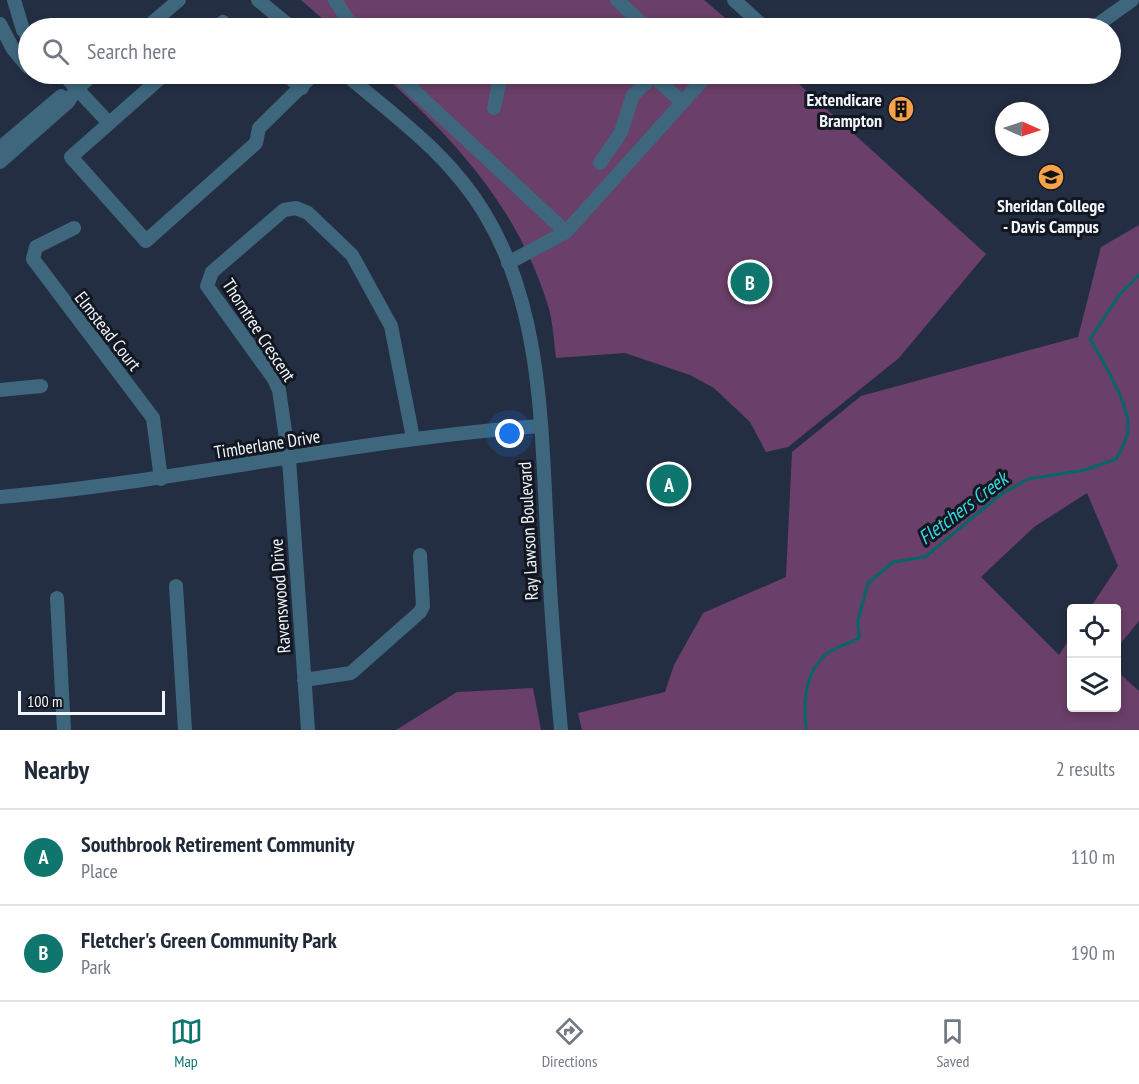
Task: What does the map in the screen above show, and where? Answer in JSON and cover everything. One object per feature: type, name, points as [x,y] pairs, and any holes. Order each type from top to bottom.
[{"type":"street","points":[[14,0],[19,18]]},
{"type":"street","points":[[158,18],[179,0]]},
{"type":"street","points":[[258,0],[280,18]]},
{"type":"street","points":[[335,0],[347,18]]},
{"type":"street","points":[[617,0],[636,18]]},
{"type":"street","points":[[734,0],[750,18]]},
{"type":"street","points":[[1107,18],[1132,0]]},
{"type":"street","points":[[0,24],[18,55]]},
{"type":"street","points":[[72,84],[109,123]]},
{"type":"street","points":[[0,162],[68,102],[82,84]]},
{"type":"street","points":[[154,84],[71,157],[146,241],[256,143],[259,128],[305,84]]},
{"type":"street","points":[[297,84],[302,88]]},
{"type":"street","name":"Ray Lawson Boulevard","points":[[357,84],[406,123],[443,157],[485,214],[508,263],[529,331],[540,426],[561,730]]},
{"type":"street","points":[[407,84],[566,231]]},
{"type":"street","points":[[494,108],[499,84]]},
{"type":"street","points":[[600,163],[621,132],[633,95],[643,84]]},
{"type":"street","points":[[662,84],[682,102]]},
{"type":"street","points":[[508,263],[566,231],[696,84]]},
{"type":"street","points":[[0,148],[63,94],[76,89]]},
{"type":"street","name":"Thorntree Crescent","points":[[289,459],[279,390],[274,379],[207,286],[212,272],[284,210],[296,208],[308,213],[352,255],[391,326],[413,438]]},
{"type":"street","name":"Elmstead Court","points":[[74,228],[36,247],[33,259],[153,418],[161,479]]},
{"type":"street","points":[[0,390],[41,386]]},
{"type":"street","name":"Timberlane Drive","points":[[0,496],[161,479],[413,438],[540,426]]},
{"type":"street","name":"Ravenswood Drive","points":[[289,459],[308,730]]},
{"type":"street","points":[[304,680],[351,674],[420,612],[423,606],[420,555]]},
{"type":"street","points":[[176,586],[185,730]]},
{"type":"street","points":[[57,598],[64,730]]},
{"type":"shaded area","points":[[301,0],[704,0],[725,18],[322,18]]},
{"type":"shaded area","points":[[393,84],[799,84],[986,254],[899,358],[788,447],[766,452],[750,422],[714,388],[690,375],[625,353],[556,358],[549,309],[537,273],[521,240],[503,209],[460,152]]},
{"type":"shaded area","points":[[1139,225],[1139,621],[1121,643],[1121,604],[1093,604],[1118,566],[1087,493],[1034,527],[981,577],[1059,655],[1067,642],[1067,712],[1121,712],[1121,675],[1139,691],[1139,730],[582,730],[578,713],[665,692],[674,665],[703,613],[786,577],[792,452],[861,396],[1078,337],[1101,247]]},
{"type":"shaded area","points":[[533,688],[541,730],[396,730],[457,692]]},
{"type":"waterway","name":"Fletchers Creek","points":[[806,730],[805,700],[812,671],[829,652],[859,638],[858,620],[868,583],[893,562],[925,557],[1000,495],[1028,479],[1085,470],[1116,459],[1125,442],[1127,415],[1113,381],[1090,339],[1120,294],[1139,275]]},
{"type":"place","name":"Extendicare Brampton","points":[[901,109]]},
{"type":"place","name":"Sheridan College - Davis Campus","points":[[1051,177]]},
{"type":"place","name":"Fletcher's Green Community Park","points":[[750,282]]},
{"type":"place","name":"Southbrook Retirement Community","points":[[669,484]]}]
